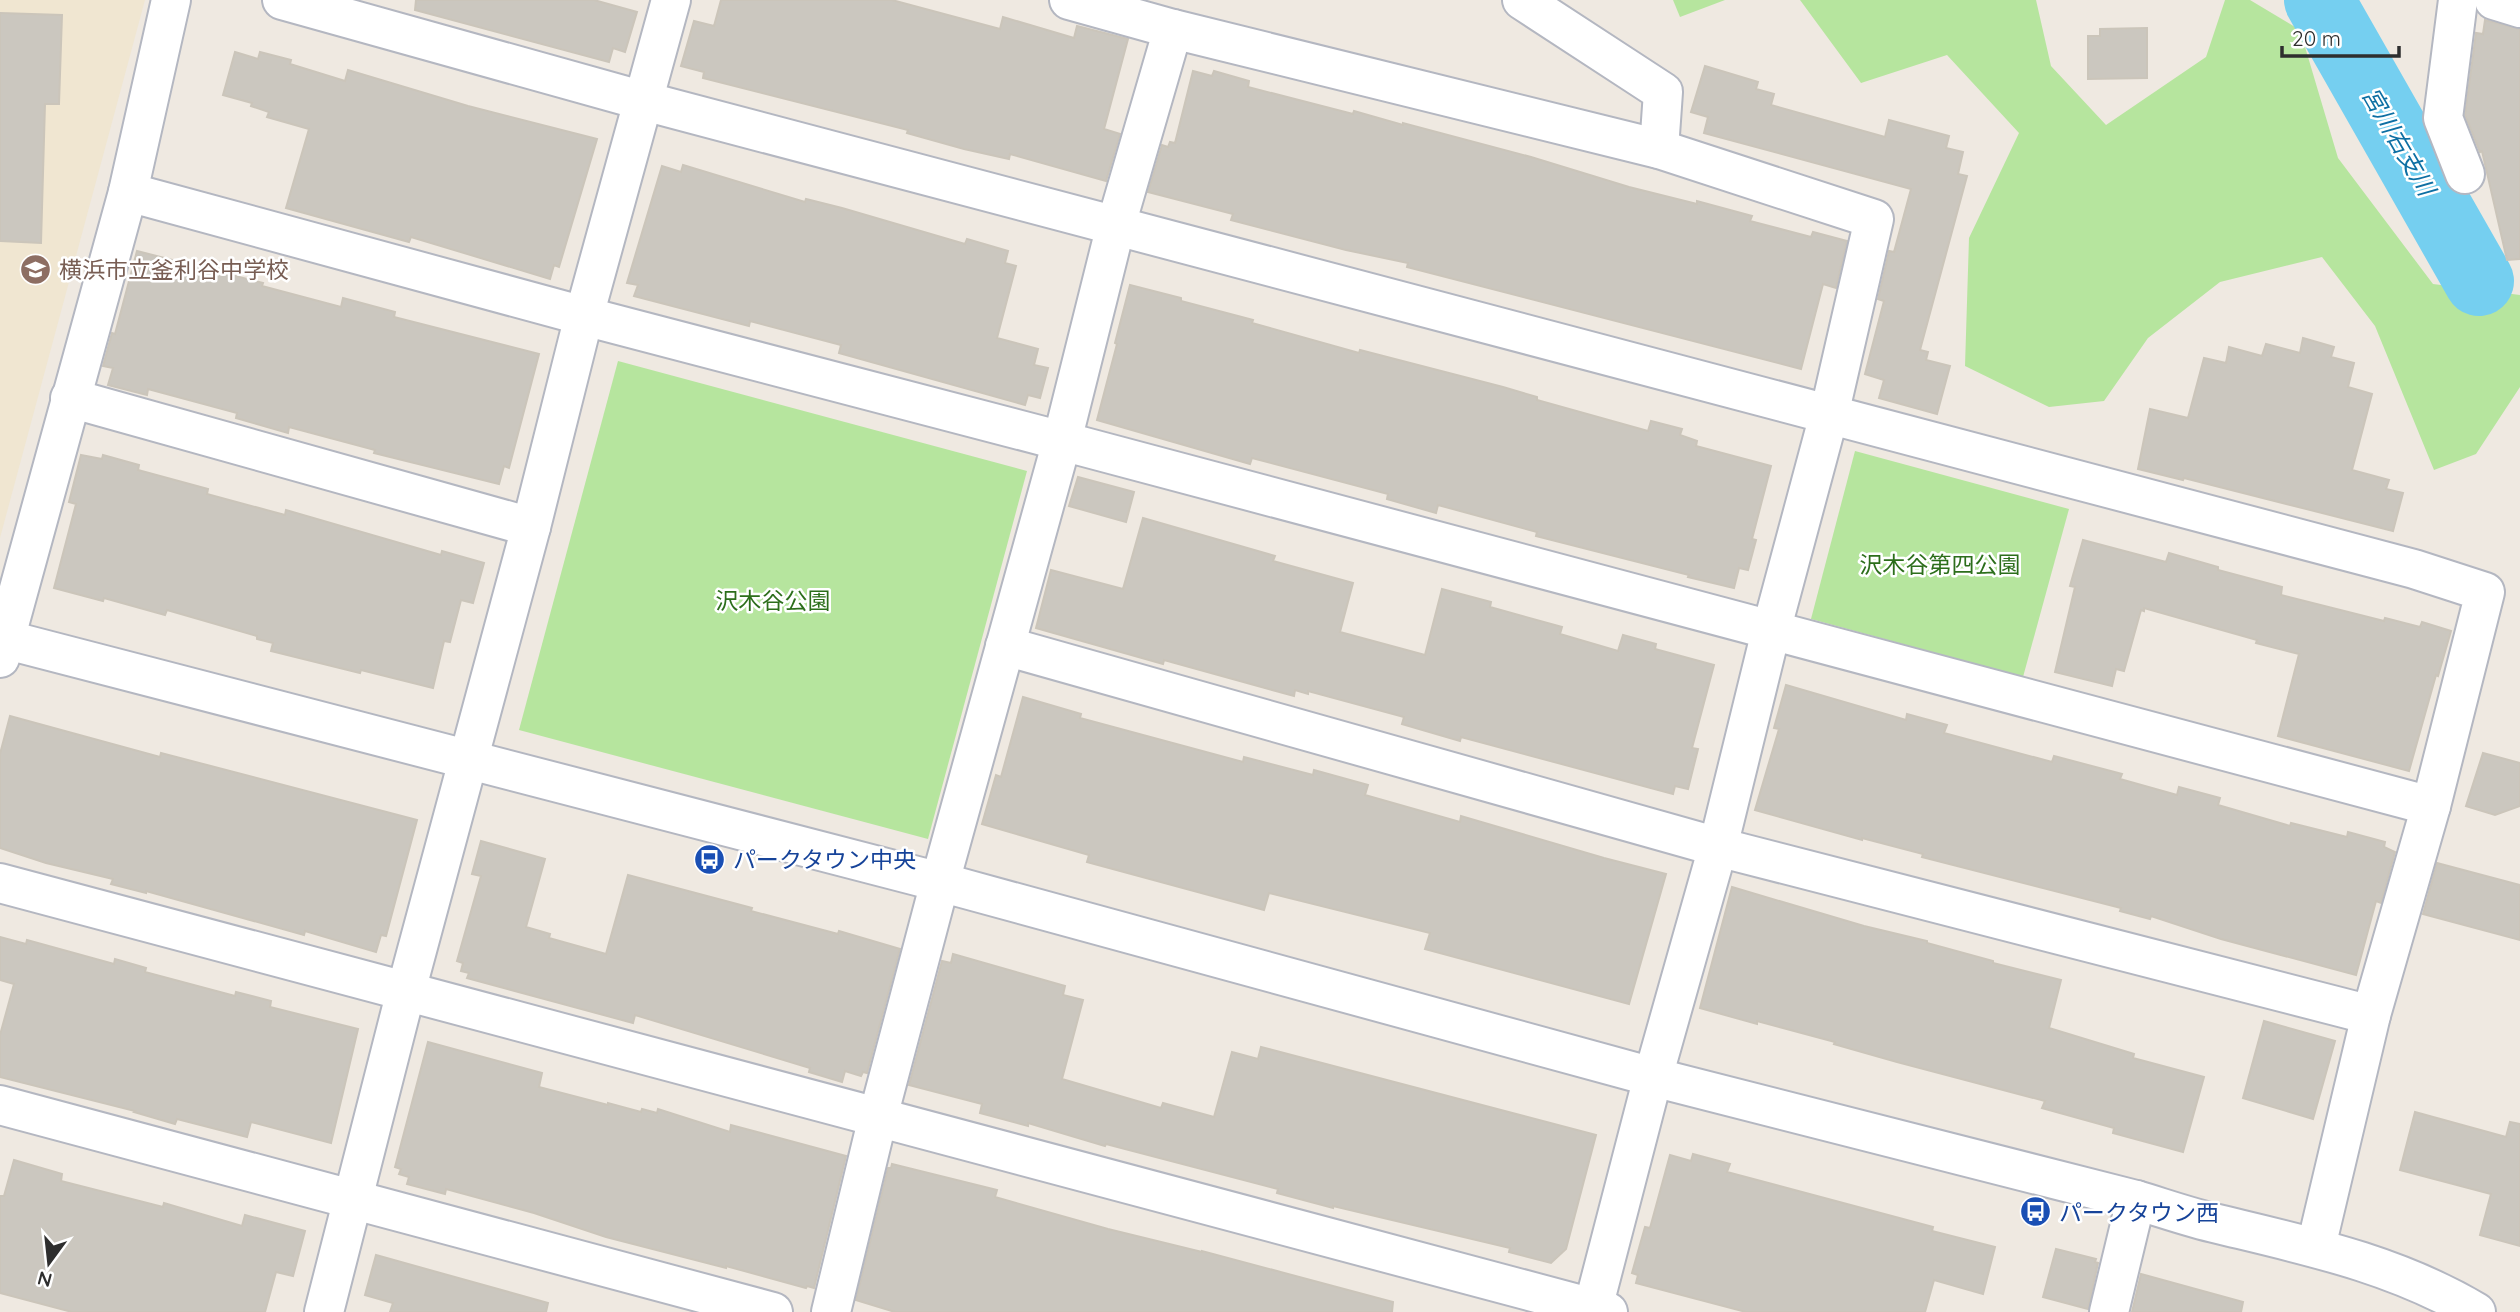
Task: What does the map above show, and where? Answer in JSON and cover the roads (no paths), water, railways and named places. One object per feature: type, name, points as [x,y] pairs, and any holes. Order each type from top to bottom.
[{"type":"street","points":[[172,0],[128,192],[2,645],[468,758],[940,882],[1653,1077],[2136,1200],[2215,1224],[2316,1247],[2381,1268],[2450,1297],[2476,1312]]},
{"type":"street","points":[[282,0],[645,101],[2414,569],[2485,593],[2431,806],[2371,1015],[2316,1247]]},
{"type":"street","points":[[324,1312],[584,316],[671,0]]},
{"type":"street","points":[[0,883],[1598,1311],[1653,1077],[1717,847],[1829,415],[1874,219],[1659,149],[1172,29],[1069,0]]},
{"type":"street","points":[[1521,0],[1663,92],[1659,149]]},
{"type":"street","points":[[2458,0],[2444,118],[2465,174]]},
{"type":"street","points":[[2494,0],[2520,8]]},
{"type":"street","points":[[831,1312],[878,1117],[940,882],[1062,441],[1116,225],[1172,29]]},
{"type":"street","points":[[128,192],[584,316],[2431,806]]},
{"type":"street","points":[[70,398],[531,527]]},
{"type":"street","points":[[1005,646],[1717,847],[2371,1015]]},
{"type":"street","points":[[0,1105],[773,1312]]},
{"type":"street","points":[[2109,1312],[2136,1200]]},
{"type":"waterway","name":"宮川右支川","points":[[2319,0],[2479,281]]},
{"type":"place","name":"横浜市立釜利谷中学校","points":[[36,269]]},
{"type":"place","name":"パークタウン中央","points":[[710,859]]},
{"type":"place","name":"パークタウン西","points":[[2036,1212]]},
{"type":"park label","name":"沢木谷第四公園","points":[[1940,564]]},
{"type":"park label","name":"沢木谷公園","points":[[773,600]]}]
